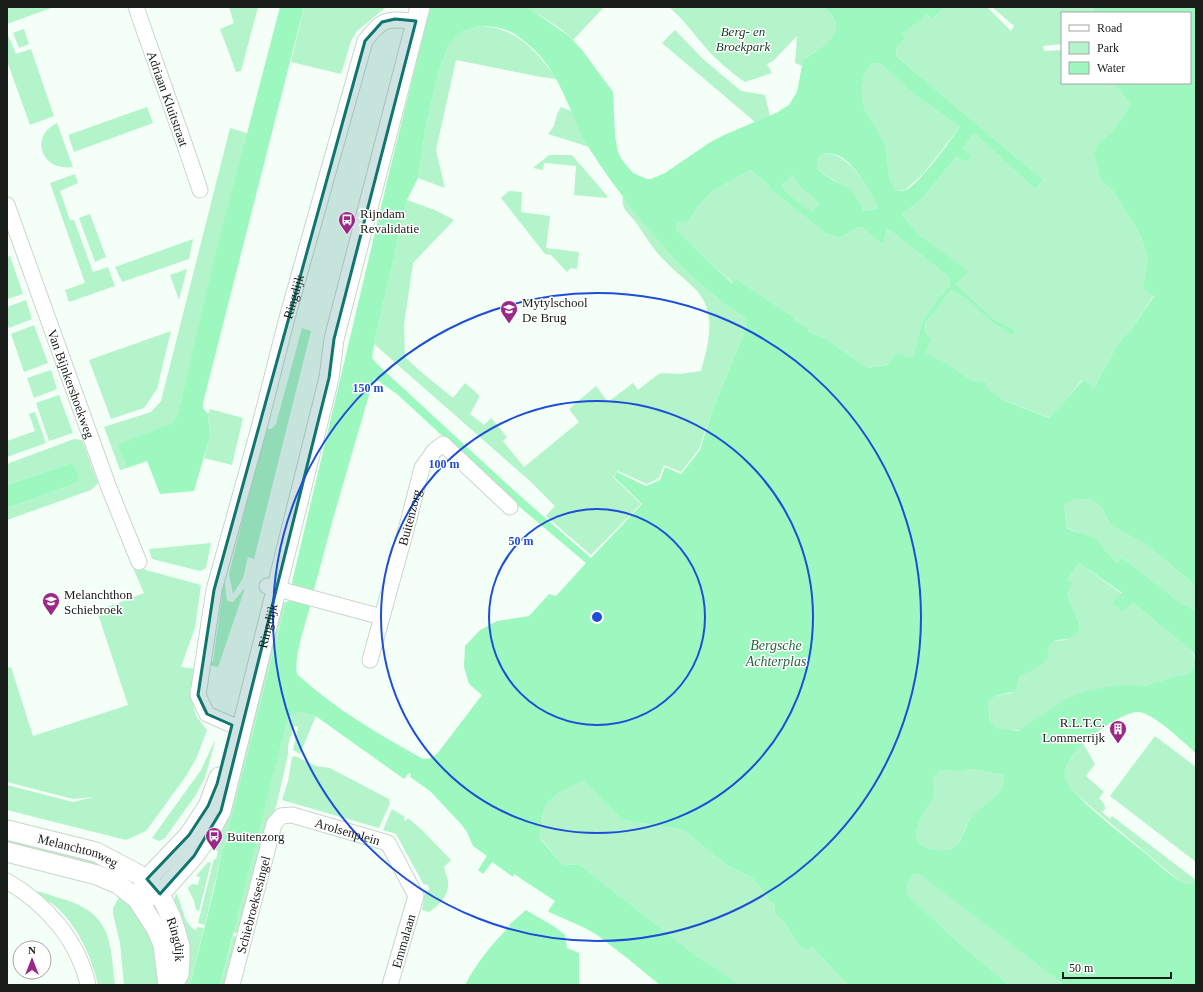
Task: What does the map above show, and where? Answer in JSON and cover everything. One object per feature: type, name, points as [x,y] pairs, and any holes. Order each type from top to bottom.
[{"type":"street","name":"Adriaan Kluitstraat","points":[[136,7],[200,190]]},
{"type":"street","name":"Ringdijk","points":[[168,985],[163,945],[156,928],[137,899],[147,879],[189,835],[208,806],[237,727],[276,589],[329,378],[334,339],[418,14],[382,22],[365,41],[287,318],[259,428],[214,590],[198,695],[208,714],[237,727]]},
{"type":"street","name":"Van Bijnkershoekweg","points":[[7,205],[109,488],[139,562]]},
{"type":"street","name":"Buitenzorg","points":[[370,660],[406,534],[422,468],[434,451],[443,444],[510,507]]},
{"type":"street","points":[[276,589],[382,617]]},
{"type":"street","name":"Ringdijk","points":[[160,894],[194,856],[204,842],[221,811],[237,727]]},
{"type":"street","name":"Arolsenplein","points":[[274,824],[281,816],[292,815],[388,843],[416,896]]},
{"type":"street","name":"Schiebroeksesingel","points":[[232,985],[274,824]]},
{"type":"street","name":"Melanchtonweg","points":[[7,830],[96,852],[147,879]]},
{"type":"street","name":"Melanchtonweg","points":[[7,852],[97,875],[118,884],[137,899]]},
{"type":"street","name":"Ringdijk","points":[[147,879],[160,894],[170,917],[180,947],[179,974],[172,985]]},
{"type":"street","points":[[7,880],[19,888],[56,920],[70,939],[86,975],[88,985]]},
{"type":"street","points":[[137,899],[160,894]]},
{"type":"street","name":"Emmalaan","points":[[390,985],[416,896]]},
{"type":"highlighted area","points":[[395,19],[416,21],[334,339],[329,378],[221,811],[194,856],[160,894],[147,879],[189,835],[208,806],[217,784],[232,725],[207,714],[198,695],[214,590],[365,41],[382,22]]},
{"type":"green space","points":[[7,7],[54,7],[7,24]]},
{"type":"green space","points":[[229,7],[258,7],[241,71],[236,72],[220,29],[234,23]]},
{"type":"green space","points":[[304,7],[386,7],[357,31],[351,41],[341,74],[291,62]]},
{"type":"green space","points":[[527,7],[604,7],[573,40],[557,26]]},
{"type":"green space","name":"Berg- en Broekpark","points":[[669,7],[825,7],[833,17],[836,25],[836,32],[827,43],[803,60],[802,66],[795,63],[797,36],[773,61],[767,64],[772,73],[745,82],[716,58]]},
{"type":"green space","points":[[946,7],[987,7],[1011,31],[1014,26],[992,7],[1094,7],[1092,12],[1061,12],[1061,44],[1043,46],[1044,51],[1061,50],[1061,84],[1114,84],[1131,104],[1113,131],[1098,144],[1102,181],[1113,191],[1140,235],[1148,257],[1143,288],[1154,295],[1130,331],[1123,337],[1115,349],[1094,388],[1082,380],[1051,418],[1005,401],[984,387],[987,382],[971,380],[945,362],[925,355],[927,336],[925,329],[926,322],[951,291],[970,301],[1000,328],[1013,335],[1016,330],[994,319],[956,284],[967,271],[918,234],[902,214],[922,199],[956,157],[966,162],[963,148],[974,133],[1036,190],[1043,180],[896,56],[902,35],[927,15],[931,19]]},
{"type":"green space","points":[[481,26],[506,31],[516,36],[533,50],[557,79],[456,60],[436,150],[445,188],[418,178],[426,126],[439,71],[449,44],[463,31]]},
{"type":"green space","points":[[24,29],[29,44],[19,48],[13,33]]},
{"type":"green space","points":[[675,30],[703,59],[741,91],[765,95],[770,116],[755,122],[662,43]]},
{"type":"green space","points":[[7,35],[16,54],[31,49],[54,116],[30,125],[7,61]]},
{"type":"green space","points":[[873,63],[878,63],[883,66],[915,95],[960,127],[923,174],[905,190],[897,191],[893,187],[888,172],[886,150],[863,104],[862,91],[864,78],[869,67]]},
{"type":"green space","points":[[147,107],[153,123],[74,152],[68,135]]},
{"type":"green space","points":[[561,107],[572,111],[589,147],[548,134],[554,126],[557,114]]},
{"type":"green space","points":[[57,123],[73,167],[62,167],[53,164],[46,159],[42,152],[41,144],[43,136],[48,129]]},
{"type":"green space","points":[[230,128],[247,133],[176,418],[172,423],[163,427],[123,458],[127,468],[120,470],[104,427],[151,412],[161,401]]},
{"type":"green space","points":[[824,153],[842,159],[850,165],[864,181],[878,208],[864,211],[858,200],[847,188],[817,168],[818,159]]},
{"type":"green space","points":[[549,155],[572,155],[608,197],[574,195],[576,166],[544,163],[543,170],[533,168]]},
{"type":"green space","points":[[750,170],[770,186],[770,189],[825,233],[840,238],[861,227],[883,245],[887,229],[949,277],[950,285],[937,300],[922,322],[913,359],[868,368],[823,337],[808,331],[809,328],[794,320],[795,318],[736,279],[733,283],[675,230],[678,222],[687,223],[698,206],[713,191]]},
{"type":"green space","points":[[793,173],[800,187],[819,203],[812,212],[786,192],[782,185]]},
{"type":"green space","points":[[75,174],[78,183],[60,191],[70,220],[74,220],[93,272],[108,267],[115,286],[69,302],[65,290],[85,283],[50,183]]},
{"type":"green space","points":[[509,191],[522,192],[521,212],[550,216],[546,248],[579,252],[577,269],[571,268],[567,272],[551,255],[545,254],[501,198]]},
{"type":"green space","points":[[623,196],[665,247],[695,279],[728,307],[746,319],[746,328],[712,411],[699,449],[681,472],[664,465],[659,478],[647,484],[618,471],[613,477],[641,504],[591,555],[546,516],[555,506],[531,482],[374,344],[407,200],[435,210],[454,220],[413,263],[404,325],[405,357],[453,398],[465,383],[480,396],[470,414],[484,425],[491,418],[507,437],[503,441],[524,467],[579,422],[569,409],[596,386],[608,402],[633,383],[638,390],[657,375],[662,373],[680,374],[701,371],[709,330],[709,320],[704,301],[698,292],[656,251],[625,210]]},
{"type":"green space","points":[[90,214],[106,257],[95,262],[79,218]]},
{"type":"green space","points":[[193,239],[189,259],[122,282],[115,267]]},
{"type":"green space","points":[[10,256],[23,294],[7,299],[7,257]]},
{"type":"green space","points":[[187,269],[179,300],[170,275]]},
{"type":"green space","points":[[26,300],[32,319],[9,328],[7,322],[7,307]]},
{"type":"green space","points":[[34,325],[48,363],[24,372],[11,334]]},
{"type":"green space","points":[[302,328],[311,331],[254,559],[248,557],[243,578],[233,594],[229,574],[265,429],[271,429],[276,424]]},
{"type":"green space","points":[[171,331],[157,389],[144,408],[111,419],[89,360]]},
{"type":"green space","points":[[51,370],[57,389],[34,398],[27,378]]},
{"type":"green space","points":[[59,395],[73,433],[49,441],[36,403]]},
{"type":"green space","points":[[210,409],[243,418],[232,465],[204,458],[210,436],[208,414]]},
{"type":"green space","points":[[35,412],[46,443],[7,457],[7,441],[35,431],[29,414]]},
{"type":"green space","points":[[74,439],[82,440],[98,483],[91,490],[7,520],[7,508],[74,484],[78,481],[71,463],[7,485],[7,464]]},
{"type":"green space","points":[[1075,499],[1090,499],[1101,507],[1110,523],[1117,529],[1147,545],[1196,586],[1196,610],[1179,602],[1122,557],[1117,563],[1094,537],[1084,533],[1075,532],[1067,527],[1064,506]]},
{"type":"green space","points":[[211,543],[206,568],[200,571],[152,559],[149,549]]},
{"type":"green space","points":[[1079,563],[1122,594],[1189,649],[1195,657],[1196,668],[1183,676],[1169,678],[1144,686],[1138,686],[1020,730],[1010,731],[995,729],[990,721],[988,703],[996,696],[1010,693],[1017,688],[1020,676],[1048,658],[1048,648],[1050,643],[1053,641],[1066,640],[1080,626],[1067,593],[1067,580]]},
{"type":"green space","points":[[139,566],[146,570],[201,585],[195,628],[181,667],[195,669],[190,691],[196,716],[207,730],[197,757],[186,776],[146,831],[126,840],[7,810],[7,785],[73,802],[93,797],[73,799],[7,782],[7,668],[11,667],[33,736],[128,705],[97,611],[144,593],[133,568]]},
{"type":"green space","points":[[221,582],[225,583],[227,601],[233,602],[245,588],[218,667],[208,665],[208,661],[213,661],[222,596],[219,594]]},
{"type":"green space","points":[[282,602],[286,602],[205,925],[198,923],[214,859],[216,859],[218,851],[215,850],[223,828]]},
{"type":"green space","points":[[300,712],[317,717],[315,718],[300,754],[293,750],[298,727],[294,726],[288,745],[288,754],[278,799],[241,934],[233,932],[287,722],[292,715]]},
{"type":"green space","points":[[1155,736],[1196,767],[1196,862],[1110,796]]},
{"type":"green space","points":[[214,742],[205,778],[195,796],[165,838],[159,841],[152,838],[201,770]]},
{"type":"green space","points":[[1083,743],[1095,764],[1086,776],[1104,792],[1099,798],[1106,808],[1102,812],[1110,819],[1112,816],[1196,880],[1196,884],[1183,884],[1077,795],[1069,786],[1065,780],[1065,770],[1073,755]]},
{"type":"green space","points":[[295,756],[316,766],[330,768],[389,799],[390,803],[379,828],[282,800],[288,781],[292,757]]},
{"type":"green space","points":[[970,769],[1004,775],[1001,789],[992,800],[970,819],[962,838],[954,847],[941,850],[924,846],[918,842],[916,831],[918,824],[934,797],[935,776],[941,770],[959,771]]},
{"type":"green space","points":[[584,781],[622,820],[683,830],[728,866],[752,878],[770,902],[774,903],[775,914],[786,925],[801,948],[812,947],[848,985],[739,985],[715,967],[698,957],[580,865],[562,864],[541,839],[540,832],[543,813],[550,800],[555,796],[567,788]]},
{"type":"green space","points":[[392,809],[405,817],[405,821],[408,818],[451,860],[444,867],[448,881],[447,892],[440,903],[429,912],[422,910],[424,899],[423,895],[430,889],[427,884],[424,885],[396,834],[383,830]]},
{"type":"green space","points":[[7,839],[110,866],[107,871],[7,845]]},
{"type":"green space","points":[[208,862],[211,863],[199,911],[196,910],[188,888],[192,884],[198,885],[200,877],[196,876]]},
{"type":"green space","points":[[913,874],[921,874],[1064,985],[1009,985],[959,943],[909,896],[907,890],[908,884]]},
{"type":"green space","points":[[33,891],[44,893],[79,905],[100,921],[106,931],[109,942],[115,985],[98,985],[87,951],[75,929],[59,910],[50,902],[46,905]]},
{"type":"green space","points":[[176,893],[188,924],[196,930],[197,927],[204,928],[190,985],[182,985],[173,904]]},
{"type":"green space","points":[[121,894],[151,929],[162,985],[124,985],[120,943],[113,914],[113,908]]},
{"type":"green space","points":[[233,936],[240,938],[228,985],[220,985]]},
{"type":"water","points":[[280,7],[304,7],[203,403],[203,408],[208,414],[210,436],[194,491],[160,494],[147,461],[127,468],[118,445],[172,423],[176,418],[219,240]]},
{"type":"water","name":"Bergsche Achterplas","points":[[430,7],[527,7],[569,36],[582,50],[613,92],[615,136],[618,152],[622,160],[633,173],[647,179],[651,179],[665,173],[709,143],[776,113],[789,105],[797,92],[803,60],[832,38],[835,31],[836,24],[832,16],[824,7],[946,7],[931,19],[927,15],[902,34],[905,38],[898,46],[896,56],[1043,180],[1036,190],[974,133],[963,148],[970,156],[966,162],[956,157],[922,199],[902,214],[918,234],[968,271],[956,284],[994,319],[1016,330],[1013,335],[1004,330],[991,321],[964,297],[951,291],[926,322],[925,327],[927,336],[931,340],[925,354],[945,362],[971,380],[987,382],[985,387],[1005,401],[1050,418],[1083,380],[1094,388],[1115,349],[1123,337],[1130,331],[1154,296],[1143,288],[1148,257],[1140,235],[1113,191],[1102,181],[1094,153],[1098,144],[1113,131],[1131,104],[1114,84],[1191,84],[1191,12],[1092,12],[1094,7],[1196,7],[1196,586],[1147,545],[1117,529],[1110,523],[1101,507],[1090,499],[1075,499],[1064,506],[1067,528],[1075,532],[1084,533],[1094,537],[1117,563],[1122,557],[1179,602],[1196,610],[1196,658],[1189,649],[1133,603],[1121,611],[1113,603],[1122,593],[1079,563],[1067,580],[1072,584],[1067,593],[1080,626],[1076,634],[1071,638],[1055,640],[1049,648],[1048,658],[1037,668],[1020,676],[1015,691],[996,696],[988,703],[990,721],[995,728],[1016,731],[1020,730],[1068,698],[1091,690],[1120,685],[1144,686],[1188,674],[1196,667],[1196,753],[1159,722],[1143,713],[1137,712],[1128,714],[1104,727],[1080,747],[1071,758],[1066,768],[1065,778],[1071,789],[1093,810],[1167,872],[1183,883],[1196,884],[1196,985],[1064,985],[920,874],[913,874],[908,884],[907,890],[909,896],[959,943],[1009,985],[848,985],[812,947],[808,949],[801,948],[786,925],[775,914],[774,903],[770,902],[752,878],[728,866],[683,830],[622,820],[584,781],[561,792],[547,805],[543,813],[540,832],[541,840],[562,864],[580,865],[698,957],[715,967],[739,985],[660,985],[597,935],[549,912],[548,911],[555,901],[514,874],[513,877],[492,862],[483,874],[478,870],[487,856],[473,846],[467,832],[461,824],[430,791],[410,777],[411,774],[409,773],[404,779],[317,717],[300,712],[291,715],[287,722],[220,985],[190,985],[286,602],[293,600],[298,601],[310,607],[298,650],[296,667],[297,674],[326,699],[357,720],[406,750],[423,759],[426,759],[433,757],[438,752],[482,695],[469,684],[464,667],[465,646],[480,630],[497,621],[529,616],[549,594],[556,596],[586,563],[515,503],[397,394],[374,378],[314,590],[306,592],[296,590],[292,582]],"holes":[[[481,26],[509,31],[534,49],[547,65],[561,88],[589,148],[633,210],[685,269],[714,296],[746,319],[746,328],[712,411],[700,450],[681,474],[665,467],[660,480],[646,486],[617,472],[614,477],[642,504],[591,558],[519,495],[372,358],[407,200],[418,178],[426,126],[439,71],[449,44],[463,31]],[[873,63],[878,63],[883,66],[915,95],[960,127],[927,171],[912,186],[903,191],[897,191],[893,187],[889,177],[884,144],[863,104],[862,91],[864,78],[866,72]],[[824,153],[834,154],[842,158],[854,168],[864,182],[878,208],[864,211],[852,191],[817,168],[817,161]],[[750,170],[770,186],[770,189],[825,233],[840,238],[861,227],[883,245],[887,229],[949,277],[950,285],[937,300],[922,322],[913,358],[896,354],[889,364],[868,368],[823,337],[808,331],[809,328],[794,320],[795,318],[736,279],[732,283],[676,230],[678,222],[687,223],[698,206],[713,191]],[[793,174],[800,187],[819,203],[812,212],[786,192],[782,185]],[[970,769],[1004,775],[1003,783],[1000,789],[992,800],[975,813],[970,819],[957,845],[944,850],[924,846],[918,842],[916,831],[918,824],[934,797],[935,776],[941,770],[963,771]]]},
{"type":"water","points":[[71,463],[78,473],[78,481],[74,484],[7,508],[7,485]]},
{"type":"water","points":[[526,910],[555,927],[565,935],[567,948],[579,953],[579,985],[465,985],[475,968],[491,947],[510,926],[509,925]]},
{"type":"place","name":"Rijndam Revalidatie","points":[[347,235]]},
{"type":"place","name":"Mytylschool De Brug","points":[[509,324]]},
{"type":"place","name":"Melanchthon Schiebroek","points":[[51,616]]},
{"type":"place","name":"R.L.T.C. Lommerrijk","points":[[1118,744]]},
{"type":"place","name":"Buitenzorg","points":[[214,851]]}]
